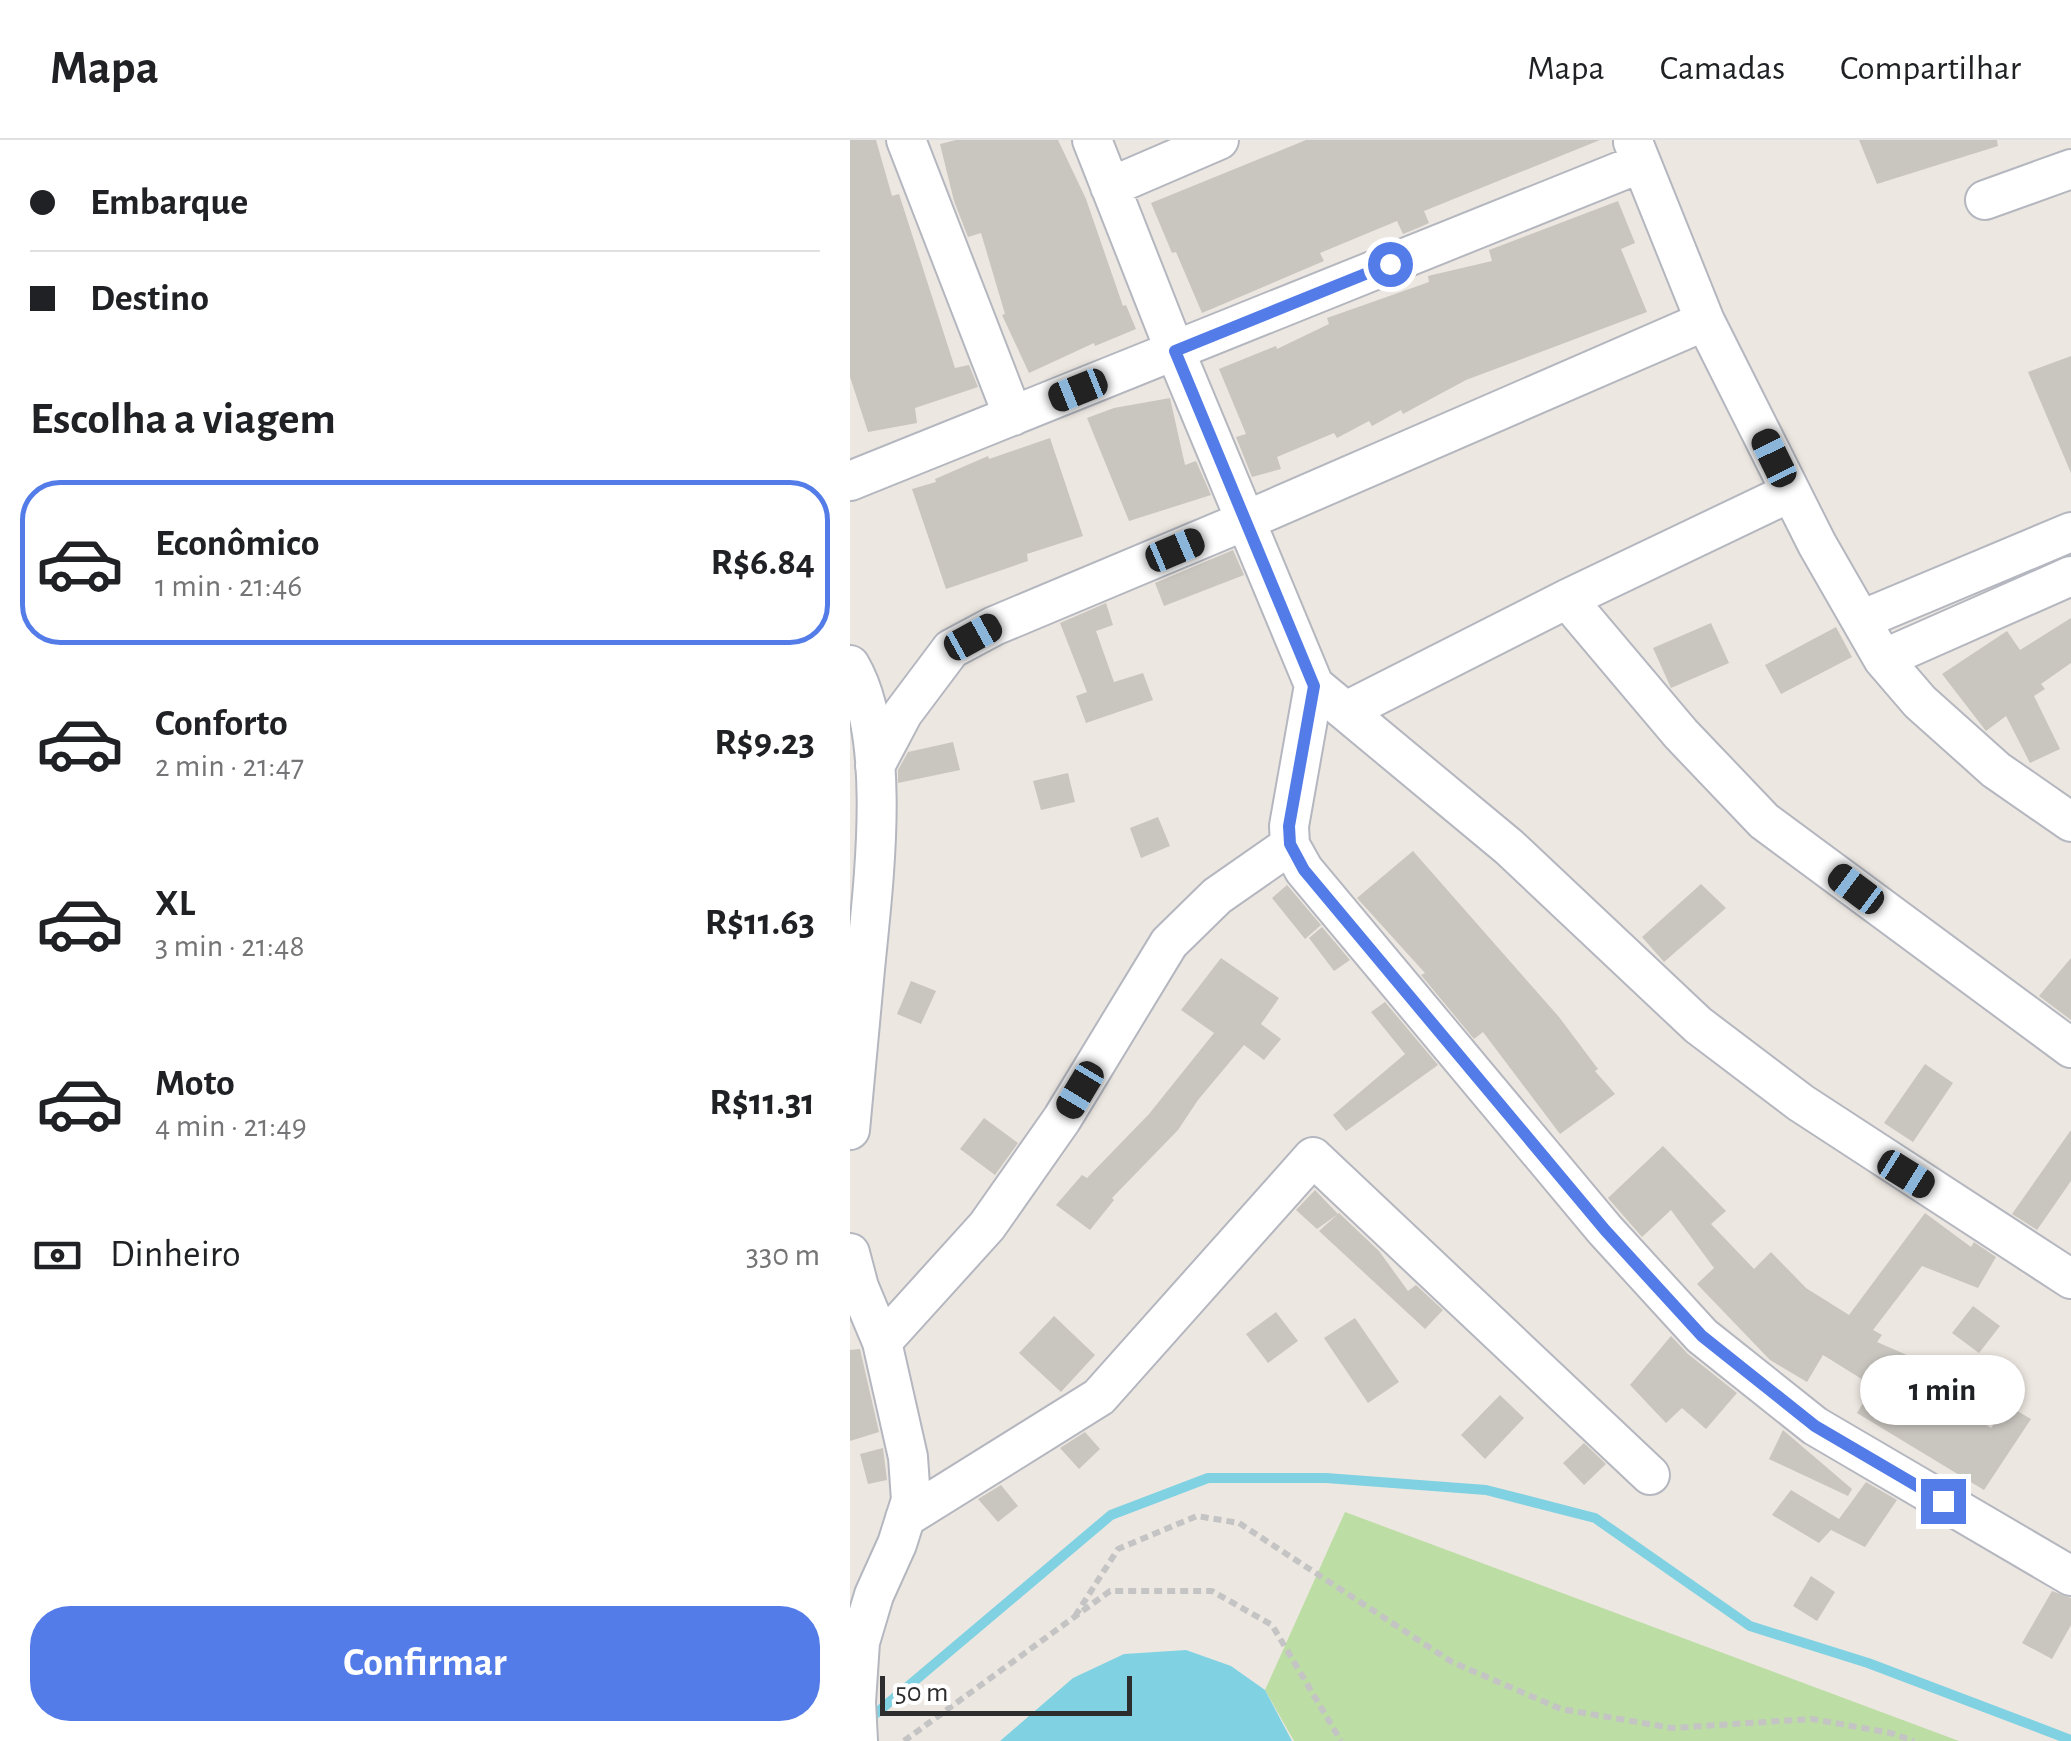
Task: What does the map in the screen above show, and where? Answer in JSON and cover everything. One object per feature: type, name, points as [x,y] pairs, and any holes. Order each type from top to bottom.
[{"type":"street","points":[[906,140],[1013,416]]},
{"type":"street","points":[[1092,140],[1314,686],[1509,848],[1698,1025],[1801,1104],[2071,1279]]},
{"type":"street","points":[[1110,187],[1219,140]]},
{"type":"street","points":[[852,474],[1013,416],[1175,351],[1636,152],[1705,321],[1791,492],[1883,658],[1920,702],[1996,770],[2071,822]]},
{"type":"street","points":[[1985,200],[2071,170]]},
{"type":"street","points":[[876,766],[903,714],[952,649],[994,626],[1705,321]]},
{"type":"street","points":[[1346,711],[1791,492]]},
{"type":"street","points":[[1861,620],[2071,532]]},
{"type":"street","points":[[1883,658],[2071,576]]},
{"type":"street","points":[[1567,599],[1681,734],[1764,820],[2071,1048]]},
{"type":"street","points":[[850,665],[859,679],[876,766],[873,880],[850,1130]]},
{"type":"street","points":[[1314,686],[1289,826],[1290,844],[1304,870],[1605,1230],[1702,1336],[1815,1426],[2071,1576]]},
{"type":"street","points":[[882,1342],[987,1226],[1062,1119],[1169,943],[1217,896],[1290,844]]},
{"type":"street","points":[[905,1518],[1099,1396],[1313,1157],[1650,1475]]},
{"type":"street","points":[[850,1253],[859,1287],[882,1342],[908,1457],[910,1500],[860,1642],[858,1741]]},
{"type":"path","points":[[1075,1616],[1118,1550],[1197,1516],[1239,1523],[1452,1662],[1560,1709],[1672,1728],[1812,1719],[1914,1741]]},
{"type":"path","points":[[904,1741],[1110,1592],[1212,1592],[1272,1624],[1341,1741]]},
{"type":"green space","points":[[1345,1512],[1959,1741],[1294,1741],[1265,1690]]},
{"type":"water","points":[[1186,1650],[1231,1666],[1265,1690],[1292,1741],[1000,1741],[1073,1678],[1124,1654]]},
{"type":"building","points":[[850,140],[876,140],[892,196],[899,194],[955,368],[969,365],[978,387],[915,408],[917,423],[868,432],[850,377]]},
{"type":"building","points":[[956,140],[1058,140],[1086,199],[1123,306],[1126,305],[1136,329],[1095,346],[1094,343],[1029,373],[1002,315],[1005,314],[981,233],[968,237],[954,201],[940,144]]},
{"type":"building","points":[[1306,140],[1600,140],[1424,211],[1429,223],[1418,228],[1403,234],[1397,221],[1320,253],[1324,261],[1202,313],[1151,203]]},
{"type":"building","points":[[1859,140],[1997,140],[1998,146],[1877,184]]},
{"type":"building","points":[[1618,201],[1635,243],[1621,249],[1647,312],[1466,380],[1372,426],[1369,421],[1337,438],[1334,433],[1277,457],[1281,469],[1252,477],[1236,437],[1246,434],[1219,369],[1276,346],[1277,349],[1329,324],[1327,318],[1429,282],[1428,276],[1492,261],[1489,250]]},
{"type":"building","points":[[2071,356],[2071,473],[2028,372]]},
{"type":"building","points":[[1170,398],[1185,465],[1196,461],[1211,495],[1129,521],[1087,418],[1114,408]]},
{"type":"building","points":[[1050,438],[1083,536],[1027,554],[1028,561],[946,589],[912,489],[936,482],[935,479],[988,456],[989,459]]},
{"type":"building","points":[[1233,550],[1244,575],[1164,606],[1155,583]]},
{"type":"building","points":[[1106,603],[1113,625],[1096,631],[1114,682],[1143,673],[1153,700],[1086,723],[1076,696],[1087,692],[1060,623]]},
{"type":"building","points":[[2071,618],[2071,663],[2041,684],[2045,689],[2034,696],[2060,749],[2030,763],[2006,716],[1986,731],[1942,674],[2007,631],[2020,650]]},
{"type":"building","points":[[1711,623],[1729,663],[1671,688],[1653,648]]},
{"type":"building","points":[[1836,627],[1852,657],[1781,694],[1765,665]]},
{"type":"building","points":[[953,742],[960,770],[898,783],[898,770],[908,752]]},
{"type":"building","points":[[1068,773],[1075,802],[1041,810],[1033,781]]},
{"type":"building","points":[[1158,817],[1170,846],[1141,858],[1130,828]]},
{"type":"building","points":[[1413,851],[1559,1017],[1615,1094],[1560,1134],[1483,1032],[1474,1039],[1421,975],[1425,973],[1357,898]]},
{"type":"building","points":[[1701,884],[1726,908],[1664,962],[1642,937]]},
{"type":"building","points":[[1287,885],[1321,925],[1305,939],[1272,898]]},
{"type":"building","points":[[1322,927],[1350,960],[1334,971],[1309,938]]},
{"type":"building","points":[[1221,958],[1279,998],[1261,1024],[1281,1039],[1264,1060],[1244,1045],[1178,1130],[1112,1198],[1090,1230],[1056,1205],[1082,1175],[1087,1178],[1149,1114],[1214,1033],[1181,1010]]},
{"type":"building","points":[[2071,958],[2071,1020],[2039,996]]},
{"type":"building","points":[[911,981],[936,991],[921,1024],[897,1014]]},
{"type":"building","points":[[1385,1002],[1438,1065],[1346,1131],[1333,1115],[1405,1054],[1371,1012]]},
{"type":"building","points":[[1925,1064],[1953,1083],[1913,1142],[1884,1123]]},
{"type":"building","points":[[984,1118],[1018,1143],[995,1175],[960,1149]]},
{"type":"building","points":[[2071,1130],[2071,1181],[2037,1230],[2012,1214]]},
{"type":"building","points":[[1663,1146],[1726,1211],[1711,1224],[1754,1269],[1771,1252],[1806,1288],[1849,1315],[1925,1213],[1971,1247],[1974,1242],[1996,1257],[1978,1288],[1922,1266],[1873,1330],[1882,1335],[1877,1342],[1923,1362],[1914,1374],[1991,1428],[2007,1405],[2031,1419],[1984,1490],[1857,1413],[1873,1386],[1823,1355],[1807,1382],[1770,1360],[1697,1284],[1714,1268],[1671,1210],[1642,1237],[1608,1198]]},
{"type":"building","points":[[1315,1190],[1338,1214],[1317,1229],[1296,1210]]},
{"type":"building","points":[[1339,1213],[1379,1251],[1408,1291],[1416,1285],[1443,1310],[1425,1329],[1319,1231]]},
{"type":"building","points":[[1973,1306],[2000,1326],[1979,1353],[1952,1333]]},
{"type":"building","points":[[1276,1312],[1298,1341],[1268,1363],[1246,1334]]},
{"type":"building","points":[[1054,1316],[1095,1355],[1061,1392],[1019,1353]]},
{"type":"building","points":[[1355,1318],[1399,1382],[1368,1403],[1324,1338]]},
{"type":"building","points":[[1671,1336],[1737,1393],[1706,1429],[1682,1408],[1666,1423],[1630,1385]]},
{"type":"building","points":[[860,1349],[879,1432],[850,1441],[850,1350]]},
{"type":"building","points":[[1500,1395],[1524,1418],[1485,1459],[1461,1435]]},
{"type":"building","points":[[1783,1430],[1852,1489],[1848,1496],[1769,1459]]},
{"type":"building","points":[[1085,1432],[1100,1449],[1079,1469],[1060,1448]]},
{"type":"building","points":[[1584,1443],[1606,1464],[1584,1485],[1563,1463]]},
{"type":"building","points":[[883,1448],[887,1480],[868,1484],[860,1454]]},
{"type":"building","points":[[1866,1482],[1897,1500],[1865,1547],[1831,1530],[1819,1543],[1772,1515],[1791,1490],[1839,1519]]},
{"type":"building","points":[[1001,1485],[1018,1506],[998,1522],[978,1499]]},
{"type":"building","points":[[1811,1576],[1835,1592],[1817,1621],[1793,1606]]},
{"type":"building","points":[[2052,1591],[2071,1598],[2071,1625],[2052,1659],[2022,1643]]},
{"type":"waterway","points":[[867,1721],[1111,1515],[1208,1478],[1326,1478],[1486,1490],[1595,1518],[1750,1626],[1868,1663],[2071,1740]]},
{"type":"route","points":[[1390,264],[1175,351],[1314,686],[1289,826],[1290,844],[1304,870],[1605,1230],[1702,1336],[1815,1426],[1943,1501]]}]
